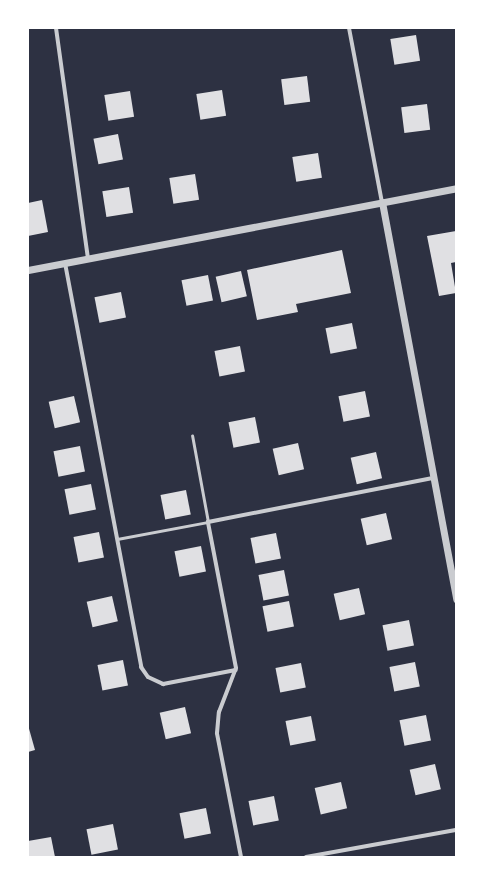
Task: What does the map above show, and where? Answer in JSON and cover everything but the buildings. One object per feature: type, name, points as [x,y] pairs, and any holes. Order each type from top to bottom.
[{"type":"street","points":[[56,28],[88,258]]},
{"type":"street","points":[[349,28],[456,599]]},
{"type":"street","points":[[28,270],[456,188]]},
{"type":"street","points":[[65,263],[141,667],[148,677],[163,684],[236,670]]},
{"type":"street","points":[[241,857],[217,733],[219,712],[236,670],[208,522],[433,478]]},
{"type":"street","points":[[306,857],[456,830]]},
{"type":"lane","points":[[117,539],[208,522],[192,435]]}]
